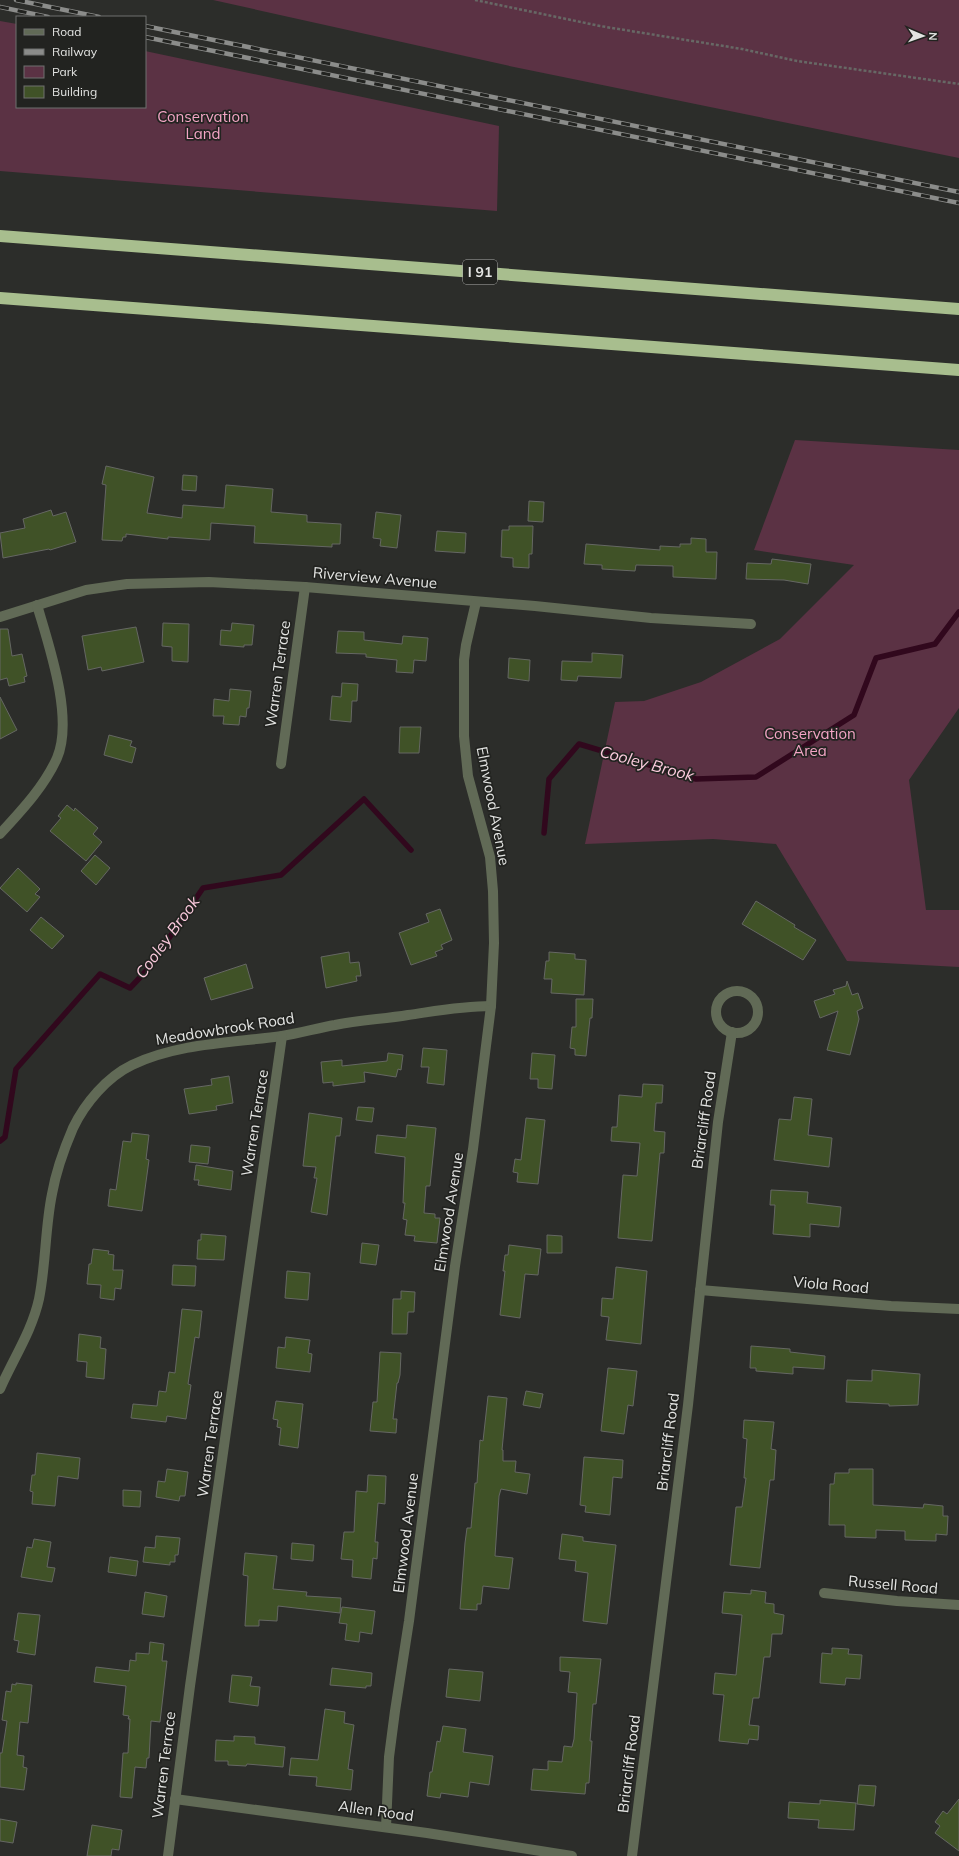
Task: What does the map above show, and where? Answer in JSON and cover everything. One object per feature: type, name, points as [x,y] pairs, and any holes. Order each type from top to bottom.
[{"type":"highway","name":"I 91","points":[[0,236],[959,309]]},
{"type":"highway","points":[[0,298],[959,370]]},
{"type":"street","name":"Riverview Avenue","points":[[0,617],[86,590],[127,584],[209,582],[305,587],[651,618],[751,624]]},
{"type":"street","name":"Warren Terrace","points":[[281,764],[305,587]]},
{"type":"street","name":"Elmwood Avenue","points":[[386,1827],[389,1757],[409,1621],[455,1266],[473,1149],[491,1006],[494,943],[490,857],[468,776],[464,736],[464,660],[476,602]]},
{"type":"street","points":[[0,834],[23,808],[47,777],[57,758],[62,740],[63,714],[60,695],[49,643],[38,605]]},
{"type":"street","points":[[742,991],[752,996],[757,1006],[758,1016],[752,1026],[748,1029],[738,1033],[732,1032],[723,1027],[717,1018],[717,1007],[722,997],[726,994],[742,991]]},
{"type":"street","name":"Meadowbrook Road","points":[[0,1389],[33,1318],[39,1300],[45,1262],[52,1193],[60,1162],[74,1126],[98,1091],[113,1077],[130,1066],[157,1054],[226,1042],[282,1036],[338,1024],[448,1008],[491,1006]]},
{"type":"street","name":"Briarcliff Road","points":[[632,1856],[647,1746],[700,1290],[717,1129],[732,1032]]},
{"type":"street","name":"Warren Terrace","points":[[168,1856],[174,1799],[282,1036]]},
{"type":"street","name":"Viola Road","points":[[700,1290],[890,1306],[959,1309]]},
{"type":"street","name":"Russell Road","points":[[824,1593],[876,1600],[959,1605]]},
{"type":"street","name":"Allen Road","points":[[174,1799],[386,1827],[572,1856]]},
{"type":"path","points":[[475,0],[607,27],[797,61],[959,84]]},
{"type":"green space","points":[[213,0],[959,0],[959,158],[514,67]]},
{"type":"green space","name":"Conservation Land","points":[[0,21],[16,24],[16,108],[146,108],[146,51],[499,126],[497,211],[0,171]]},
{"type":"green space","name":"Conservation Area","points":[[795,440],[959,450],[959,708],[909,780],[926,910],[959,910],[959,967],[847,961],[776,844],[713,839],[585,844],[615,702],[644,701],[701,682],[780,639],[854,565],[754,550]]},
{"type":"building","points":[[106,466],[154,477],[147,513],[182,518],[183,505],[224,508],[226,485],[273,489],[271,512],[307,515],[307,522],[341,524],[340,544],[332,544],[332,547],[254,543],[255,526],[211,523],[210,540],[168,537],[168,539],[126,534],[126,537],[123,537],[122,541],[102,540],[106,485],[102,484]]},
{"type":"building","points":[[183,475],[197,476],[196,491],[182,490]]},
{"type":"building","points":[[529,501],[544,502],[543,522],[528,521]]},
{"type":"building","points":[[51,510],[53,516],[66,512],[76,542],[50,550],[3,558],[0,533],[25,528],[23,519]]},
{"type":"building","points":[[376,512],[401,515],[397,548],[380,546],[381,539],[373,538]]},
{"type":"building","points":[[509,526],[533,526],[532,554],[529,554],[529,568],[513,567],[513,558],[501,557],[502,530],[509,530]]},
{"type":"building","points":[[437,531],[466,533],[465,553],[435,551]]},
{"type":"building","points":[[691,538],[706,539],[706,552],[717,552],[716,579],[673,577],[673,566],[636,565],[635,571],[602,569],[602,565],[584,564],[586,544],[660,550],[660,546],[680,547],[680,544],[691,544]]},
{"type":"building","points":[[772,559],[811,564],[808,584],[784,580],[746,579],[747,563],[771,564]]},
{"type":"building","points":[[163,623],[189,624],[188,662],[172,661],[172,647],[162,646]]},
{"type":"building","points":[[232,623],[254,625],[252,645],[244,645],[244,647],[220,645],[221,630],[231,631]]},
{"type":"building","points":[[136,627],[144,662],[102,671],[101,667],[88,670],[82,636]]},
{"type":"building","points":[[0,629],[8,629],[12,656],[22,654],[27,676],[24,677],[25,682],[9,686],[7,678],[0,680]]},
{"type":"building","points":[[338,631],[364,632],[364,640],[402,644],[403,636],[428,638],[426,661],[414,660],[413,673],[396,672],[397,660],[366,657],[366,654],[336,653]]},
{"type":"building","points":[[592,653],[623,655],[621,678],[578,676],[577,681],[561,680],[562,661],[592,662]]},
{"type":"building","points":[[509,658],[530,660],[529,681],[508,678]]},
{"type":"building","points":[[342,683],[358,684],[357,701],[352,701],[351,722],[330,720],[332,696],[341,697]]},
{"type":"building","points":[[230,689],[251,691],[249,708],[247,708],[246,717],[240,716],[239,725],[223,724],[224,716],[213,716],[214,699],[229,701]]},
{"type":"building","points":[[0,697],[17,730],[0,739]]},
{"type":"building","points":[[400,727],[421,727],[419,753],[399,753]]},
{"type":"building","points":[[109,735],[132,741],[130,746],[136,748],[132,763],[104,755]]},
{"type":"building","points":[[67,805],[74,811],[75,808],[98,828],[93,834],[102,842],[86,861],[50,831],[61,818],[58,816]]},
{"type":"building","points":[[95,855],[110,868],[96,885],[81,871]]},
{"type":"building","points":[[18,868],[40,889],[35,894],[40,897],[27,912],[0,888]]},
{"type":"building","points":[[756,901],[816,940],[803,960],[742,924]]},
{"type":"building","points":[[440,909],[452,940],[441,945],[443,949],[435,952],[437,956],[411,965],[399,933],[429,922],[426,914]]},
{"type":"building","points":[[41,917],[64,936],[52,949],[30,930]]},
{"type":"building","points":[[349,952],[350,963],[359,962],[361,976],[356,976],[357,981],[326,988],[321,957]]},
{"type":"building","points":[[549,952],[575,954],[575,959],[586,960],[584,995],[551,993],[552,979],[544,979],[546,961],[549,961]]},
{"type":"building","points":[[246,964],[253,988],[211,1000],[204,978]]},
{"type":"building","points":[[847,981],[852,995],[858,993],[863,1008],[857,1011],[859,1019],[850,1055],[827,1050],[838,1011],[820,1018],[814,1001],[835,994],[833,990],[846,986]]},
{"type":"building","points":[[576,999],[593,999],[592,1018],[590,1018],[586,1056],[575,1055],[575,1049],[570,1048],[572,1027],[576,1027]]},
{"type":"building","points":[[423,1048],[447,1050],[444,1085],[427,1083],[429,1067],[421,1067]]},
{"type":"building","points":[[388,1053],[403,1055],[401,1070],[398,1069],[396,1077],[364,1072],[365,1082],[333,1086],[333,1082],[323,1083],[321,1062],[342,1060],[342,1066],[387,1061]]},
{"type":"building","points":[[532,1053],[555,1055],[552,1089],[538,1088],[538,1079],[530,1079]]},
{"type":"building","points":[[229,1076],[233,1103],[216,1106],[217,1110],[189,1114],[184,1089],[212,1085],[211,1079]]},
{"type":"building","points":[[643,1084],[663,1085],[662,1103],[656,1103],[654,1131],[665,1132],[664,1153],[660,1153],[652,1241],[618,1238],[623,1175],[637,1176],[640,1143],[611,1141],[612,1127],[617,1127],[619,1095],[642,1097]]},
{"type":"building","points":[[794,1097],[812,1099],[808,1135],[832,1138],[829,1167],[774,1160],[779,1119],[791,1120]]},
{"type":"building","points":[[358,1107],[374,1108],[372,1122],[356,1120]]},
{"type":"building","points":[[309,1113],[342,1118],[340,1136],[336,1136],[327,1215],[311,1212],[317,1178],[314,1178],[316,1167],[303,1166]]},
{"type":"building","points":[[526,1118],[545,1120],[538,1184],[517,1182],[518,1173],[513,1172],[515,1159],[521,1160]]},
{"type":"building","points":[[407,1125],[436,1128],[430,1186],[426,1186],[424,1213],[435,1214],[435,1218],[440,1218],[437,1243],[414,1241],[415,1236],[405,1235],[407,1220],[403,1219],[405,1203],[403,1203],[405,1157],[375,1153],[377,1135],[406,1138]]},
{"type":"building","points":[[132,1133],[149,1135],[146,1159],[149,1160],[142,1211],[108,1206],[110,1189],[116,1190],[123,1141],[131,1142]]},
{"type":"building","points":[[191,1145],[210,1147],[208,1164],[189,1162]]},
{"type":"building","points":[[196,1165],[233,1171],[231,1190],[198,1185],[199,1180],[194,1180]]},
{"type":"building","points":[[771,1190],[808,1192],[807,1203],[841,1207],[839,1227],[810,1224],[810,1237],[773,1234],[775,1205],[770,1205]]},
{"type":"building","points":[[201,1234],[226,1236],[224,1260],[197,1259],[198,1240],[201,1240]]},
{"type":"building","points":[[547,1235],[562,1236],[562,1253],[547,1253]]},
{"type":"building","points":[[362,1243],[379,1245],[376,1265],[360,1263]]},
{"type":"building","points":[[509,1245],[541,1249],[538,1275],[525,1274],[520,1318],[500,1315],[505,1271],[503,1271],[505,1255],[508,1255]]},
{"type":"building","points":[[93,1249],[109,1251],[108,1254],[114,1255],[113,1270],[123,1270],[121,1289],[115,1288],[114,1300],[100,1298],[101,1285],[87,1284],[89,1264],[91,1264]]},
{"type":"building","points":[[173,1265],[196,1266],[195,1286],[172,1285]]},
{"type":"building","points":[[616,1267],[647,1271],[641,1344],[606,1340],[609,1317],[601,1316],[602,1298],[613,1299]]},
{"type":"building","points":[[287,1271],[310,1273],[308,1300],[285,1298]]},
{"type":"building","points":[[401,1291],[415,1292],[414,1312],[408,1312],[407,1334],[392,1334],[393,1299],[401,1299]]},
{"type":"building","points":[[182,1309],[202,1311],[199,1338],[195,1337],[188,1384],[191,1385],[186,1419],[167,1416],[166,1422],[131,1418],[133,1404],[157,1406],[159,1391],[166,1392],[169,1372],[175,1373]]},
{"type":"building","points":[[79,1334],[101,1337],[100,1348],[106,1349],[104,1379],[86,1377],[87,1362],[77,1361]]},
{"type":"building","points":[[286,1337],[310,1340],[308,1353],[312,1354],[310,1372],[276,1368],[278,1347],[285,1348]]},
{"type":"building","points":[[751,1346],[790,1349],[790,1352],[825,1356],[824,1369],[793,1367],[793,1374],[756,1371],[756,1368],[750,1368]]},
{"type":"building","points":[[380,1352],[401,1353],[400,1375],[397,1383],[393,1419],[397,1419],[396,1433],[370,1431],[373,1402],[377,1402]]},
{"type":"building","points":[[608,1368],[637,1371],[633,1406],[628,1405],[624,1434],[601,1431]]},
{"type":"building","points":[[872,1370],[920,1374],[918,1405],[889,1406],[889,1404],[846,1402],[847,1380],[872,1381]]},
{"type":"building","points":[[526,1391],[543,1394],[540,1408],[523,1405]]},
{"type":"building","points":[[488,1396],[507,1398],[502,1450],[503,1461],[516,1461],[515,1472],[530,1474],[527,1494],[501,1489],[499,1496],[495,1556],[513,1558],[509,1589],[483,1586],[481,1604],[477,1604],[477,1610],[460,1609],[465,1543],[467,1528],[471,1528],[475,1483],[477,1483],[480,1440],[483,1441]]},
{"type":"building","points":[[276,1401],[303,1404],[298,1448],[279,1445],[281,1428],[277,1427],[278,1420],[273,1419]]},
{"type":"building","points":[[744,1420],[774,1422],[771,1449],[776,1450],[774,1480],[770,1480],[760,1568],[730,1565],[736,1507],[742,1507],[746,1478],[744,1478],[747,1439],[743,1438]]},
{"type":"building","points":[[37,1453],[80,1458],[78,1479],[58,1476],[55,1506],[32,1504],[33,1492],[30,1491],[32,1475],[35,1475]]},
{"type":"building","points":[[584,1457],[623,1460],[622,1478],[613,1477],[610,1515],[585,1512],[586,1506],[580,1505]]},
{"type":"building","points":[[167,1469],[188,1472],[185,1496],[180,1496],[179,1501],[156,1497],[158,1481],[165,1482]]},
{"type":"building","points":[[849,1469],[873,1469],[873,1505],[923,1508],[924,1504],[943,1506],[943,1516],[948,1516],[947,1535],[936,1534],[936,1541],[905,1540],[905,1531],[876,1530],[876,1538],[845,1537],[845,1525],[829,1525],[830,1484],[834,1484],[835,1473],[849,1473]]},
{"type":"building","points":[[368,1475],[386,1476],[385,1504],[378,1503],[375,1542],[378,1542],[377,1559],[373,1558],[371,1579],[352,1577],[353,1560],[341,1559],[344,1532],[354,1532],[356,1491],[367,1492]]},
{"type":"building","points":[[123,1490],[141,1491],[140,1507],[123,1506]]},
{"type":"building","points":[[562,1534],[583,1537],[583,1541],[616,1545],[607,1624],[583,1621],[588,1573],[575,1571],[576,1561],[559,1559]]},
{"type":"building","points":[[156,1536],[180,1538],[178,1555],[175,1555],[175,1562],[170,1562],[170,1565],[143,1562],[145,1547],[155,1548]]},
{"type":"building","points":[[34,1539],[51,1542],[47,1567],[55,1568],[52,1582],[21,1577],[27,1547],[32,1548]]},
{"type":"building","points":[[292,1543],[314,1545],[313,1561],[291,1559]]},
{"type":"building","points":[[245,1553],[277,1556],[273,1589],[307,1592],[306,1596],[341,1598],[340,1613],[278,1606],[277,1621],[259,1620],[259,1626],[245,1626],[248,1576],[243,1575]]},
{"type":"building","points":[[110,1557],[138,1561],[136,1576],[108,1572]]},
{"type":"building","points":[[751,1590],[766,1592],[765,1603],[774,1604],[774,1613],[784,1615],[782,1634],[772,1634],[770,1657],[764,1657],[759,1698],[753,1698],[749,1725],[759,1726],[758,1740],[749,1739],[748,1744],[719,1741],[724,1695],[713,1694],[715,1673],[736,1675],[742,1615],[722,1613],[724,1592],[751,1594]]},
{"type":"building","points":[[145,1592],[167,1596],[164,1617],[142,1614]]},
{"type":"building","points":[[342,1607],[375,1611],[372,1634],[360,1632],[359,1642],[345,1640],[347,1624],[339,1623]]},
{"type":"building","points":[[18,1613],[40,1615],[35,1655],[17,1652],[19,1641],[14,1640]]},
{"type":"building","points":[[150,1642],[164,1644],[162,1661],[167,1661],[160,1722],[151,1721],[149,1758],[147,1758],[146,1768],[135,1767],[132,1798],[120,1797],[123,1753],[128,1753],[130,1719],[128,1719],[129,1716],[123,1715],[126,1686],[94,1682],[96,1667],[129,1671],[130,1660],[136,1661],[136,1653],[149,1654]]},
{"type":"building","points":[[832,1648],[849,1649],[848,1654],[862,1655],[860,1679],[846,1678],[845,1685],[820,1683],[822,1653],[832,1654]]},
{"type":"building","points":[[560,1657],[601,1659],[596,1704],[593,1704],[589,1783],[586,1783],[585,1794],[531,1790],[533,1769],[548,1770],[548,1761],[562,1762],[564,1746],[572,1747],[574,1739],[577,1693],[568,1692],[570,1672],[560,1671]]},
{"type":"building","points":[[332,1668],[372,1673],[371,1686],[366,1686],[366,1688],[330,1685]]},
{"type":"building","points":[[449,1669],[483,1672],[480,1701],[446,1697]]},
{"type":"building","points":[[232,1675],[252,1677],[250,1686],[260,1687],[258,1706],[229,1702]]},
{"type":"building","points":[[16,1683],[32,1685],[28,1723],[20,1722],[17,1755],[24,1756],[23,1767],[27,1768],[24,1790],[0,1787],[0,1753],[2,1753],[7,1721],[2,1720],[6,1691],[11,1692],[12,1684],[16,1685]]},
{"type":"building","points":[[325,1709],[345,1712],[344,1723],[354,1725],[348,1769],[353,1770],[351,1790],[316,1786],[317,1777],[289,1775],[291,1758],[318,1760]]},
{"type":"building","points":[[443,1726],[466,1729],[463,1752],[493,1756],[489,1785],[470,1782],[468,1797],[441,1793],[440,1798],[427,1796],[430,1772],[432,1772],[437,1741],[440,1742]]},
{"type":"building","points":[[234,1736],[255,1737],[255,1744],[285,1747],[283,1767],[247,1764],[246,1766],[228,1765],[228,1761],[215,1761],[216,1740],[234,1741]]},
{"type":"building","points":[[859,1785],[876,1786],[874,1806],[857,1804]]},
{"type":"building","points":[[959,1799],[959,1851],[935,1833],[940,1826],[935,1822],[943,1811],[947,1814]]},
{"type":"building","points":[[820,1800],[856,1803],[854,1830],[818,1828],[819,1820],[788,1818],[789,1802],[820,1804]]},
{"type":"building","points":[[0,1819],[17,1822],[13,1843],[0,1841]]},
{"type":"building","points":[[92,1825],[122,1830],[119,1850],[112,1849],[111,1856],[87,1856]]},
{"type":"waterway","name":"Cooley Brook","points":[[544,833],[549,779],[579,744],[696,779],[756,777],[854,715],[876,658],[935,644],[959,612]]},
{"type":"waterway","name":"Cooley Brook","points":[[0,1141],[5,1137],[16,1069],[100,974],[130,988],[148,969],[203,888],[281,875],[364,799],[411,850]]},
{"type":"railway","points":[[16,0],[94,16]]},
{"type":"railway","points":[[0,7],[43,16]]},
{"type":"railway","points":[[146,26],[959,192]]},
{"type":"railway","points":[[146,37],[959,203]]}]
